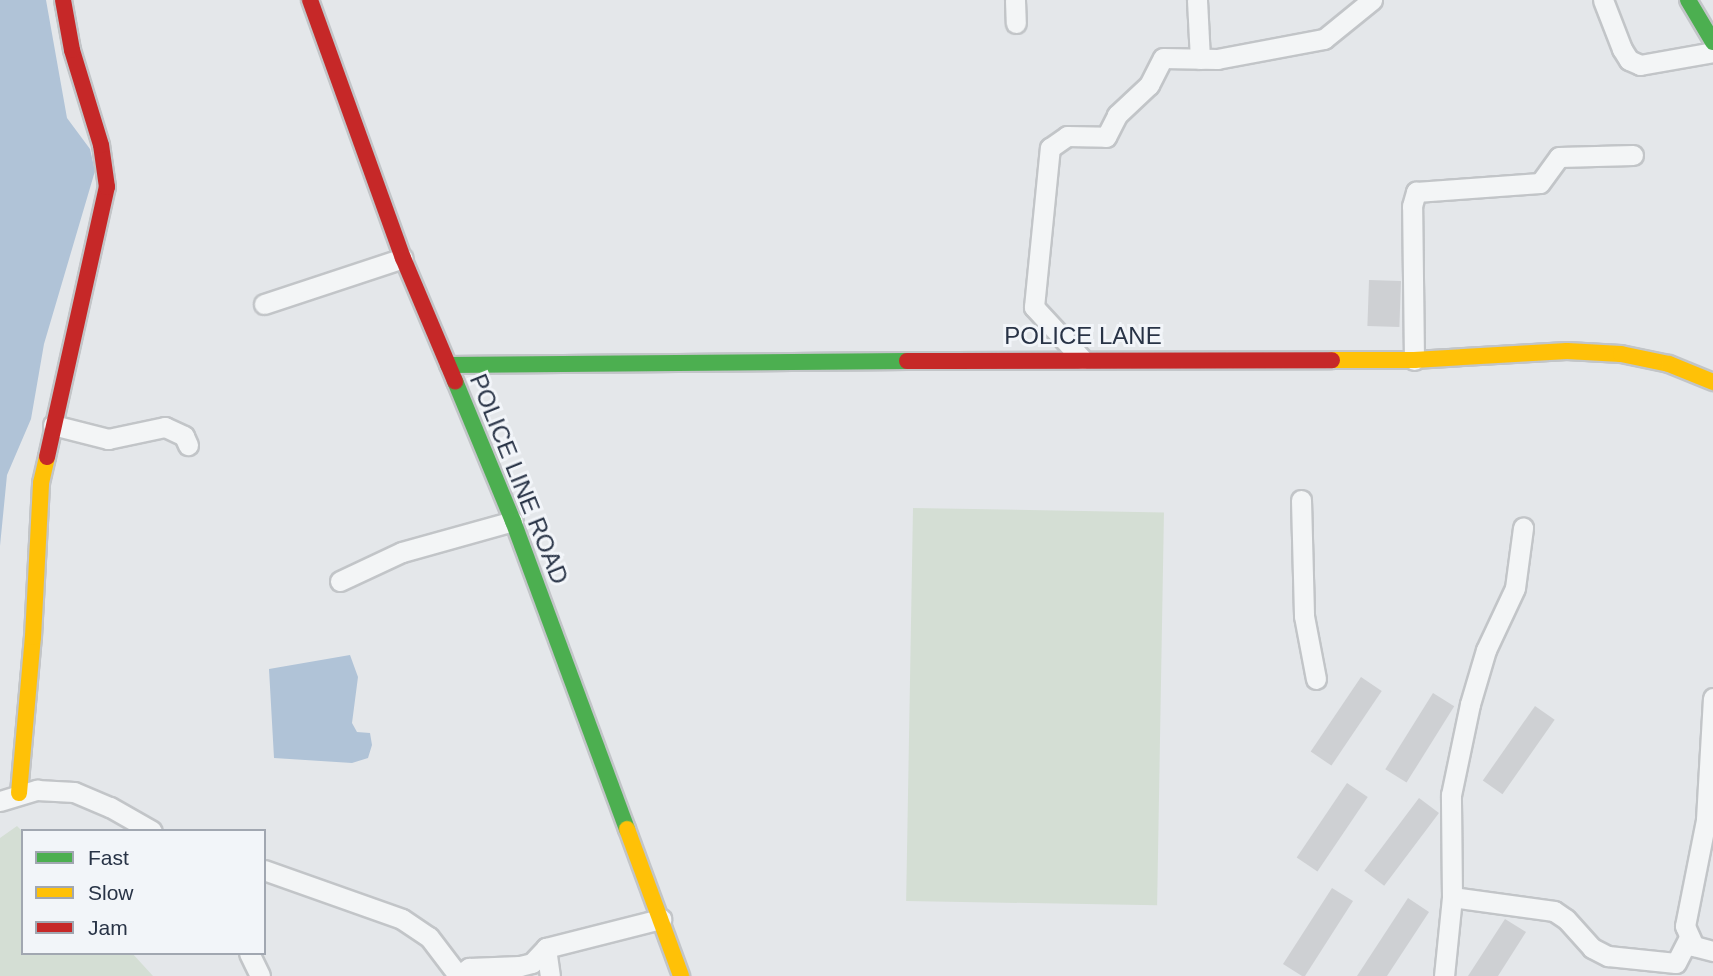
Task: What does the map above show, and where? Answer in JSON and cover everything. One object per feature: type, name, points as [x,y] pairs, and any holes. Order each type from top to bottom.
[{"type":"street","points":[[19,793],[33,637],[41,483],[107,187],[101,145],[72,50],[63,0]]},
{"type":"street","name":"POLICE LINE ROAD","points":[[310,0],[403,258],[513,521],[681,976]]},
{"type":"street","points":[[1015,0],[1016,23]]},
{"type":"street","points":[[1197,0],[1200,60]]},
{"type":"street","points":[[1082,359],[1034,307],[1050,148],[1067,136],[1106,137],[1117,115],[1149,85],[1163,58],[1217,59],[1324,39],[1372,0]]},
{"type":"street","points":[[1603,0],[1629,60],[1640,65],[1713,52]]},
{"type":"street","points":[[1688,0],[1713,42]]},
{"type":"street","points":[[1414,360],[1412,206],[1416,192],[1540,183],[1559,157],[1633,155]]},
{"type":"street","points":[[264,304],[403,258]]},
{"type":"street","name":"POLICE LANE","points":[[448,365],[1082,359],[1414,360],[1567,351],[1621,354],[1669,364],[1713,382]]},
{"type":"street","points":[[53,425],[108,439],[166,427],[184,436],[188,444]]},
{"type":"street","points":[[1301,500],[1304,616],[1316,679]]},
{"type":"street","points":[[340,580],[402,552],[513,521]]},
{"type":"street","points":[[1444,976],[1452,897],[1451,795],[1470,704],[1486,650],[1515,588],[1523,528]]},
{"type":"street","points":[[1713,698],[1709,820],[1685,926],[1693,946],[1713,950]]},
{"type":"street","points":[[0,801],[19,793],[37,790],[75,792],[110,807],[148,829]]},
{"type":"street","points":[[266,871],[402,919],[429,937],[458,975],[469,968],[510,968],[531,963],[546,948],[661,919]]},
{"type":"street","points":[[1452,897],[1554,911],[1566,919],[1592,948],[1608,956],[1676,963],[1688,939]]},
{"type":"street","points":[[546,948],[550,976]]},
{"type":"street","points":[[250,955],[260,976]]},
{"type":"shaded area","points":[[913,508],[1164,512],[1157,905],[906,901]]},
{"type":"shaded area","points":[[17,826],[21,830],[21,955],[134,955],[153,976],[0,976],[0,838]]},
{"type":"water","points":[[0,0],[46,0],[67,118],[90,149],[95,171],[44,344],[31,419],[7,475],[0,546]]},
{"type":"water","points":[[350,655],[358,677],[352,723],[357,732],[370,733],[372,745],[368,758],[352,763],[274,758],[269,669]]},
{"type":"building","points":[[1369,280],[1401,281],[1399,327],[1367,326]]},
{"type":"building","points":[[1361,677],[1382,691],[1331,766],[1311,752]]},
{"type":"building","points":[[1433,693],[1454,706],[1407,783],[1385,769]]},
{"type":"building","points":[[1535,706],[1555,720],[1502,794],[1483,781]]},
{"type":"building","points":[[1347,783],[1368,797],[1317,872],[1297,858]]},
{"type":"building","points":[[1419,798],[1439,813],[1384,886],[1364,871]]},
{"type":"building","points":[[1332,888],[1353,901],[1305,976],[1302,976],[1283,964]]},
{"type":"building","points":[[1408,898],[1429,912],[1387,976],[1357,976]]},
{"type":"building","points":[[1505,919],[1526,932],[1498,976],[1468,976]]},
{"type":"traffic: fast","points":[[1688,0],[1713,42]]},
{"type":"traffic: fast","points":[[448,365],[907,361]]},
{"type":"traffic: fast","points":[[455,381],[513,521],[627,829]]},
{"type":"traffic: slow","points":[[1332,360],[1414,360],[1567,351],[1621,354],[1669,364],[1713,382]]},
{"type":"traffic: slow","points":[[19,793],[33,637],[41,483],[47,457]]},
{"type":"traffic: slow","points":[[627,829],[681,976]]},
{"type":"traffic: jam","points":[[47,457],[107,187],[101,145],[72,50],[63,0]]},
{"type":"traffic: jam","points":[[310,0],[403,258],[455,381]]},
{"type":"traffic: jam","points":[[907,361],[1332,360]]}]
